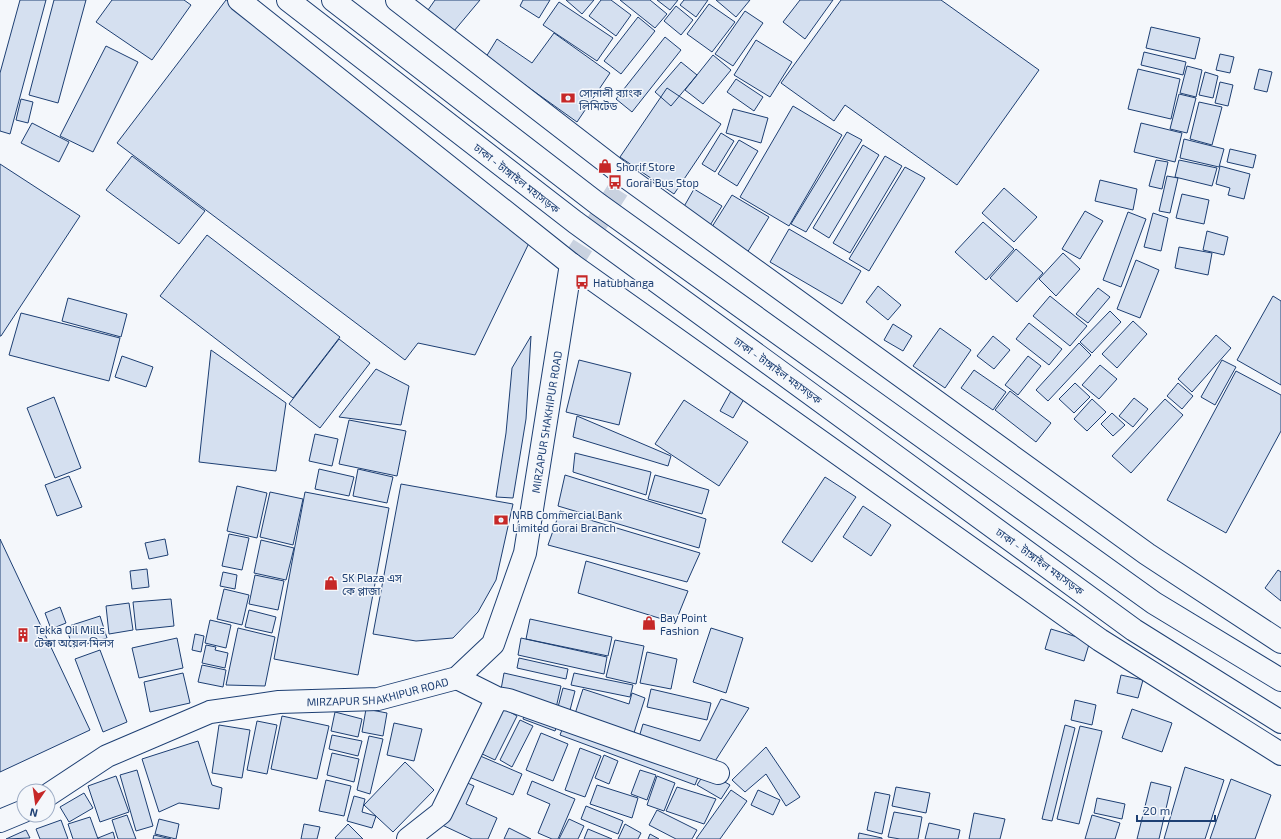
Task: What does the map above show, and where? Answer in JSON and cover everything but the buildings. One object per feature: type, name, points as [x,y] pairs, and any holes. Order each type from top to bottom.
[{"type":"main road","points":[[240,0],[571,264],[1100,640],[1281,754]]},
{"type":"main road","name":"ঢাকা - টাঙ্গাইল মহাসড়ক","points":[[288,0],[575,222],[1134,630],[1281,722]]},
{"type":"main road","points":[[334,0],[598,204],[1154,603],[1281,680]]},
{"type":"main road","points":[[397,0],[633,181],[1147,554],[1281,642]]},
{"type":"main road","name":"MIRZAPUR SHAKHIPUR ROAD","points":[[56,790],[107,756],[210,712],[279,702],[378,698],[457,678],[494,644],[525,553],[571,264]]},
{"type":"main road","points":[[457,678],[497,698],[509,700],[718,773]]},
{"type":"main road","points":[[408,839],[441,813],[497,698]]},
{"type":"main road","points":[[0,821],[16,814]]},
{"type":"tunnel","points":[[571,264],[626,177]]},
{"type":"place","name":"সোনালী ব্যাংক লিমিটেড","points":[[568,98]]},
{"type":"place","name":"Shorif Store","points":[[605,166]]},
{"type":"place","name":"Gorai Bus Stop","points":[[615,182]]},
{"type":"place","name":"Hatubhanga","points":[[582,282]]},
{"type":"place","name":"NRB Commercial Bank Limited Gorai Branch","points":[[501,520]]},
{"type":"place","name":"SK Plaza এস কে প্লাজা","points":[[331,583]]},
{"type":"place","name":"Bay Point Fashion","points":[[649,623]]},
{"type":"place","name":"Tekka Oil Mills টেক্কা অয়েল মিলস","points":[[23,635]]}]
